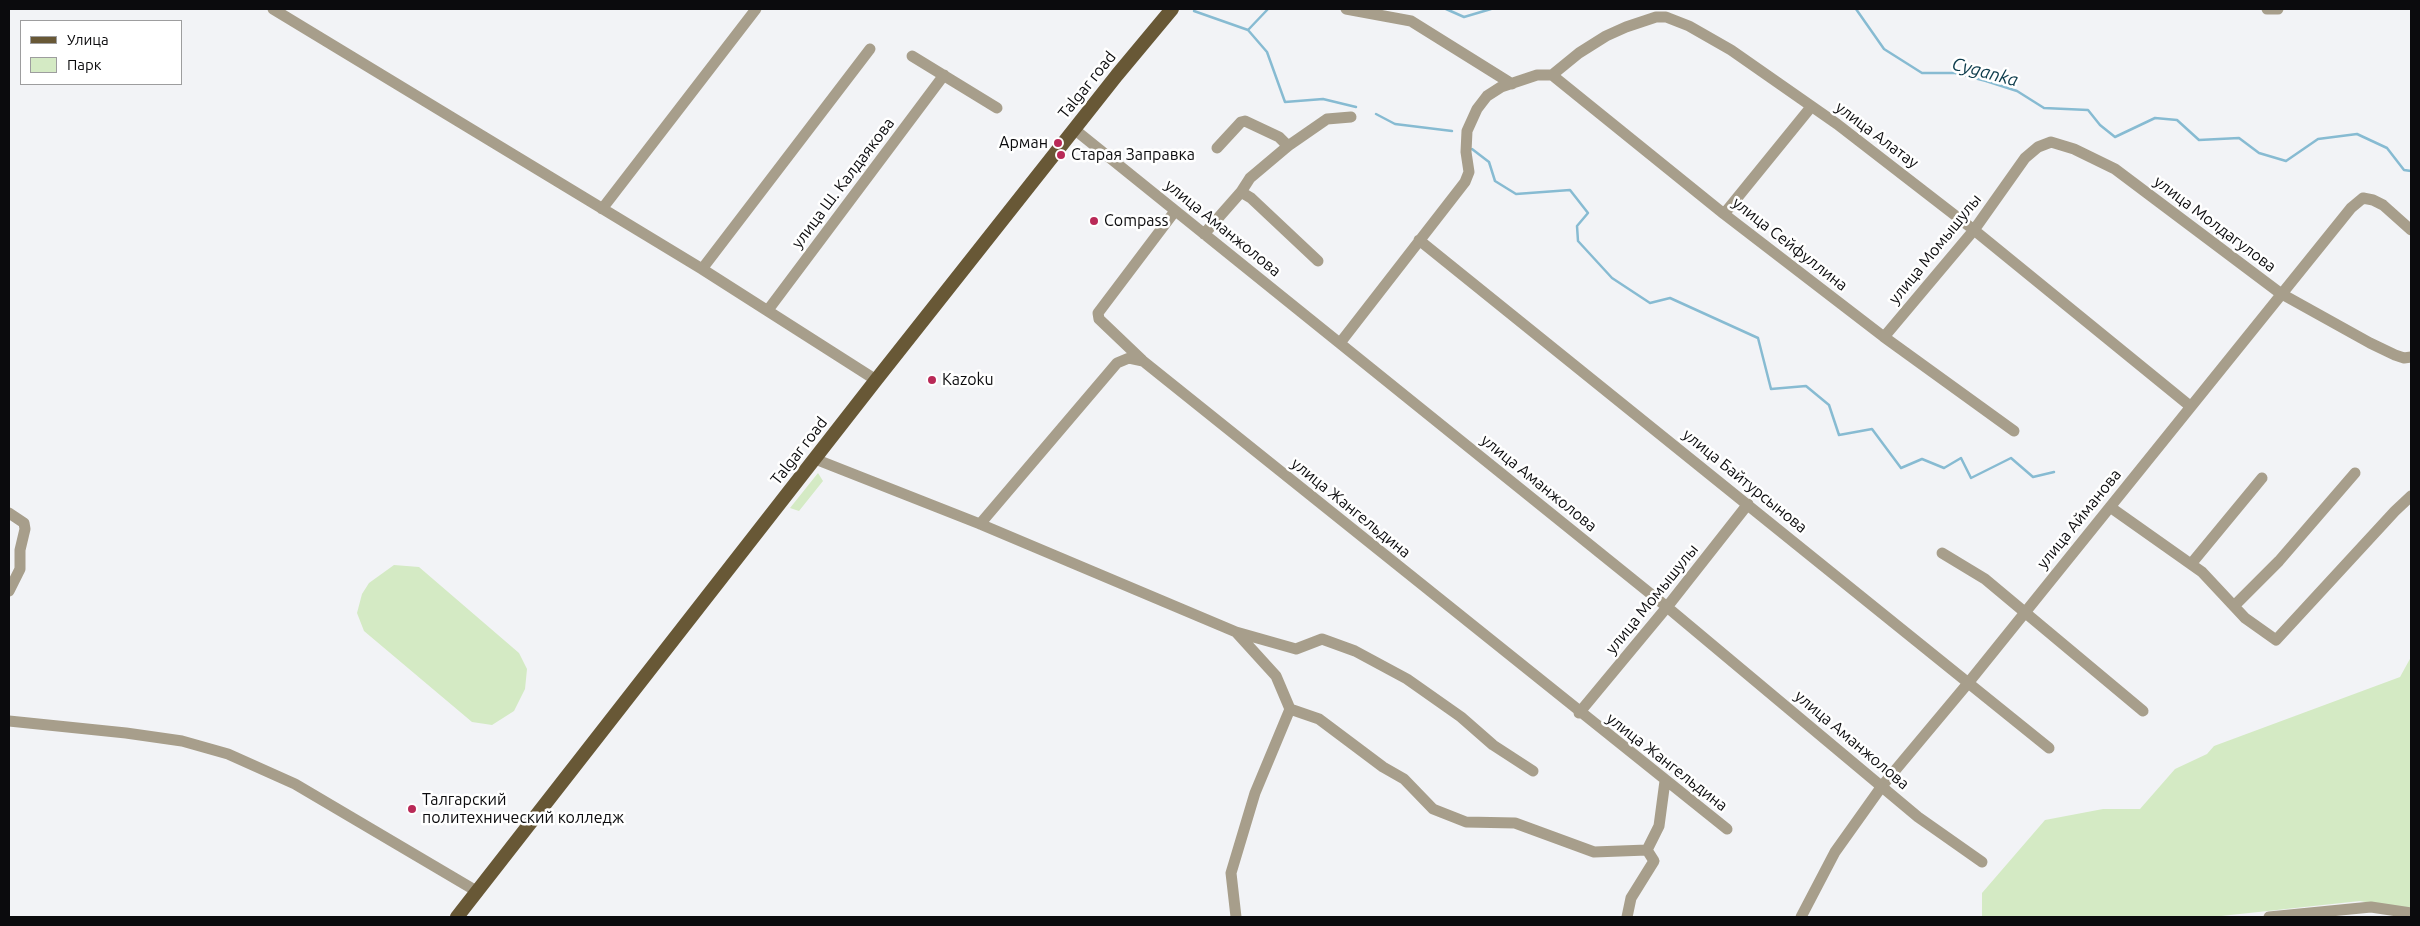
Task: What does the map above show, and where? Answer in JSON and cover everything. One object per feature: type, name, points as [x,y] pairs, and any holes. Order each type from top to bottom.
[{"type":"main road","name":"Talgar road","points":[[457,917],[876,380],[1074,129],[1172,9]]},
{"type":"street","points":[[272,9],[768,310],[876,380]]},
{"type":"street","points":[[602,209],[756,9]]},
{"type":"street","points":[[1346,9],[1411,21],[1512,84]]},
{"type":"street","points":[[2267,9],[2278,9]]},
{"type":"street","name":"улица Алатау","points":[[1552,75],[1579,53],[1606,36],[1626,27],[1666,17],[1689,26],[1731,50],[1811,107],[1974,230],[2190,406]]},
{"type":"street","points":[[702,270],[870,49]]},
{"type":"street","points":[[912,56],[998,108]]},
{"type":"street","name":"улица Ш. Калдаякова","points":[[768,310],[944,75]]},
{"type":"street","points":[[1340,343],[1465,182],[1468,172],[1466,152],[1467,131],[1477,109],[1486,96],[1537,75],[1552,75]]},
{"type":"street","name":"улица Сейфуллина","points":[[1552,75],[1724,214],[1884,337],[2014,431]]},
{"type":"street","points":[[1724,214],[1811,107]]},
{"type":"street","points":[[1204,234],[1241,192],[1250,178],[1288,146],[1320,122],[1327,119],[1351,117]]},
{"type":"street","points":[[1217,148],[1241,122],[1245,121],[1279,137],[1288,146]]},
{"type":"street","name":"улица Аманжолова","points":[[1074,129],[1667,608],[1926,824],[1982,862]]},
{"type":"street","name":"улица Молдагулова","points":[[2008,179],[2025,158],[2038,147],[2051,142],[2074,149],[2116,169],[2280,293],[2370,343],[2395,355],[2404,358],[2411,357]]},
{"type":"street","name":"улица Момышулы","points":[[1884,337],[1974,230],[2008,179]]},
{"type":"street","points":[[1241,192],[1251,198],[1318,260]]},
{"type":"street","name":"улица Айманова","points":[[1801,917],[1834,852],[1882,786],[1969,682],[2280,293],[2351,208],[2363,198],[2373,200],[2383,205],[2411,230]]},
{"type":"street","name":"улица Жангельдина","points":[[1175,211],[1098,313],[1099,319],[1143,361],[1726,830]]},
{"type":"street","name":"улица Байтурсынова","points":[[1419,240],[2049,748]]},
{"type":"street","points":[[980,524],[1117,363],[1129,358],[1143,361]]},
{"type":"street","points":[[815,459],[980,524],[1236,632],[1296,649],[1322,638],[1355,651],[1407,679],[1461,717],[1493,745],[1533,771]]},
{"type":"street","points":[[2234,606],[2279,561],[2355,473]]},
{"type":"street","points":[[2191,564],[2262,478]]},
{"type":"street","points":[[2110,507],[2202,572],[2245,618],[2276,640],[2411,496]]},
{"type":"street","name":"улица Момышулы","points":[[1579,712],[1667,608],[1748,504]]},
{"type":"street","points":[[9,512],[24,523],[25,529],[20,550],[20,569],[9,591]]},
{"type":"street","points":[[1942,552],[1985,579],[2024,614],[2144,711]]},
{"type":"street","points":[[1236,632],[1276,676],[1290,708],[1255,793],[1231,873],[1236,917]]},
{"type":"street","points":[[1290,708],[1320,719],[1383,768],[1404,780],[1433,809],[1466,822],[1515,823],[1594,852],[1647,850]]},
{"type":"street","points":[[9,722],[126,733],[182,742],[228,754],[294,784],[478,892]]},
{"type":"street","points":[[1647,850],[1659,826],[1664,781]]},
{"type":"street","points":[[1627,917],[1631,898],[1654,861],[1647,850]]},
{"type":"street","points":[[2276,917],[2371,907],[2411,913]]},
{"type":"green space","points":[[818,473],[823,481],[799,511],[790,508]]},
{"type":"green space","points":[[394,565],[419,567],[519,653],[527,669],[525,689],[514,711],[492,725],[472,722],[364,631],[357,613],[362,594],[369,583]]},
{"type":"green space","points":[[2411,657],[2411,911],[2360,901],[2212,917],[1982,917],[1982,893],[2045,820],[2103,809],[2140,809],[2175,769],[2207,754],[2214,746],[2400,677]]},
{"type":"waterway","name":"Cyganka","points":[[1194,11],[1248,30],[1268,9]]},
{"type":"waterway","name":"Cyganka","points":[[1446,9],[1464,17],[1491,9]]},
{"type":"waterway","name":"Cyganka","points":[[1856,9],[1884,49],[1922,73],[1955,73],[1986,81],[2017,91],[2044,108],[2088,110],[2100,125],[2115,137],[2155,118],[2177,120],[2199,140],[2239,138],[2259,153],[2286,161],[2318,139],[2357,134],[2387,148],[2404,170],[2411,171]]},
{"type":"waterway","points":[[1248,30],[1267,52],[1285,102],[1323,99],[1356,107]]},
{"type":"waterway","points":[[1376,114],[1395,124],[1452,131]]},
{"type":"waterway","points":[[1472,149],[1489,162],[1495,181],[1516,194],[1570,190],[1588,213],[1577,226],[1578,241],[1612,278],[1650,303],[1670,298],[1758,338],[1771,389],[1806,386],[1829,405],[1839,435],[1872,429],[1901,468],[1922,459],[1944,468],[1961,458],[1971,478],[2011,458],[2033,477],[2054,472]]},
{"type":"place","name":"Арман","points":[[1058,143]]},
{"type":"place","name":"Старая Заправка","points":[[1061,155]]},
{"type":"place","name":"Compass","points":[[1094,221]]},
{"type":"place","name":"Kazoku","points":[[932,380]]},
{"type":"place","name":"Талгарский политехнический колледж","points":[[412,809]]}]
